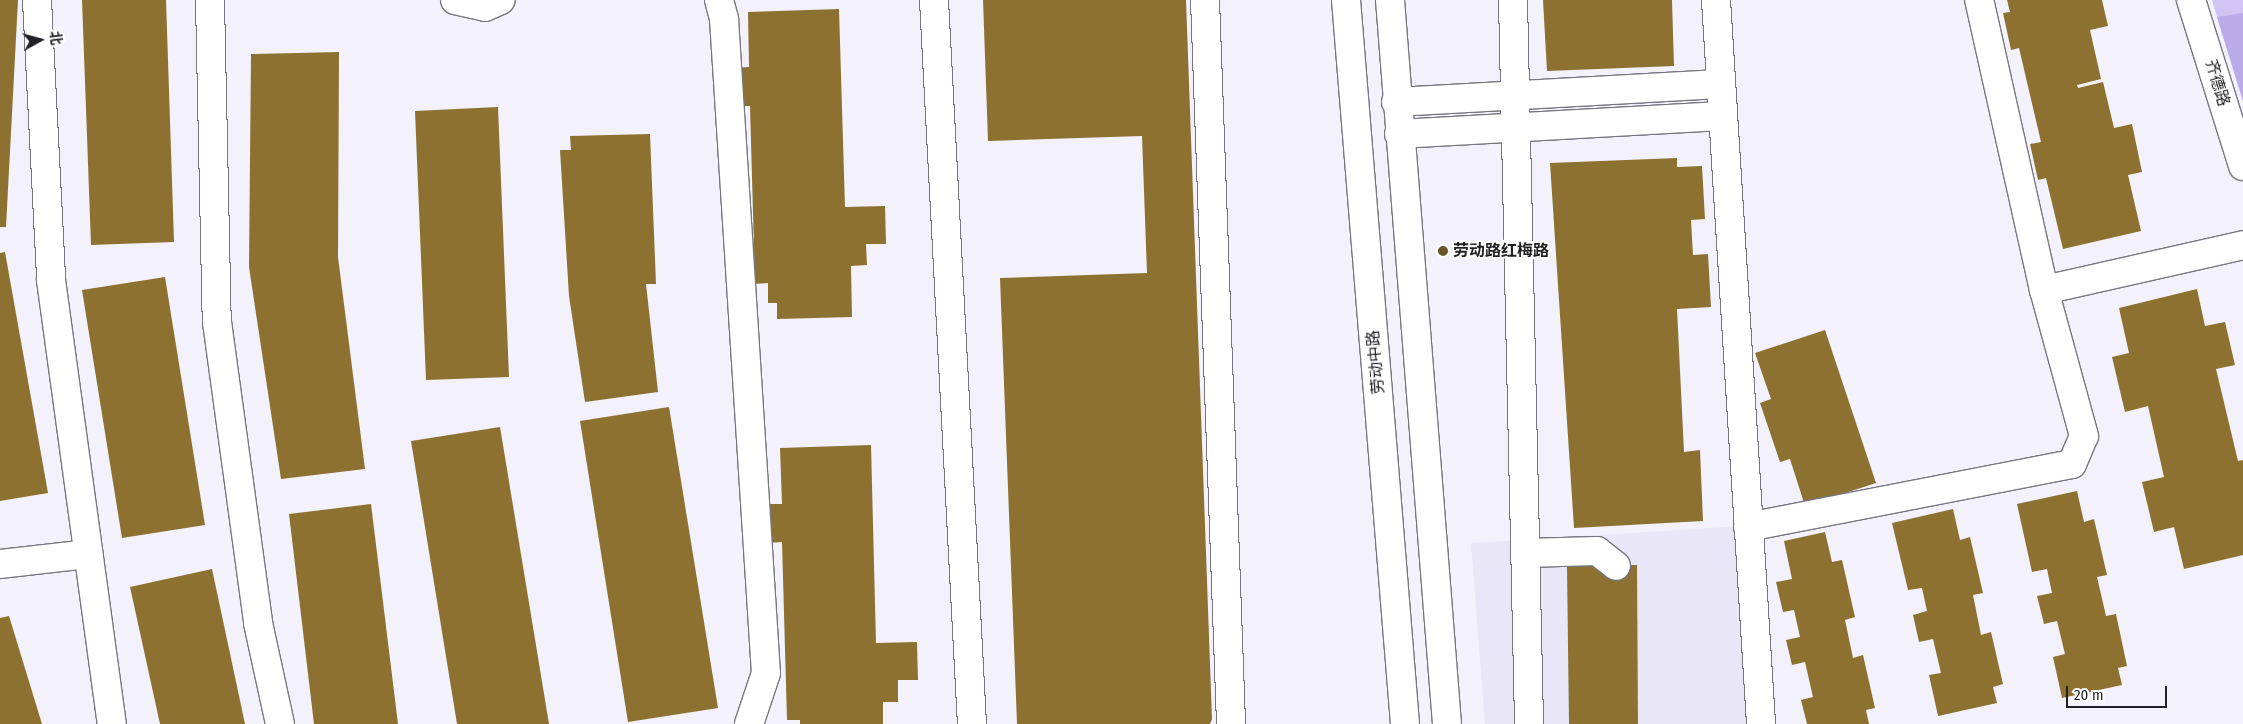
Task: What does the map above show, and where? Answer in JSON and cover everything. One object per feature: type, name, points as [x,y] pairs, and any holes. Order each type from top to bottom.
[{"type":"main road","points":[[37,0],[51,280],[112,724]]},
{"type":"main road","points":[[210,0],[217,322],[258,623],[280,724]]},
{"type":"main road","points":[[455,0],[485,7],[501,0]]},
{"type":"main road","points":[[719,0],[724,19],[766,673],[749,724]]},
{"type":"main road","points":[[934,0],[972,724]]},
{"type":"main road","points":[[1205,0],[1231,724]]},
{"type":"main road","name":"劳动中路","points":[[1346,0],[1405,724]]},
{"type":"main road","points":[[1390,0],[1396,102],[1447,724]]},
{"type":"main road","points":[[1513,0],[1528,724]]},
{"type":"main road","points":[[1716,0],[1719,84],[1761,724]]},
{"type":"main road","points":[[1748,527],[2072,464],[2084,436],[2044,290],[1979,0]]},
{"type":"main road","name":"齐德路","points":[[2191,0],[2243,166]]},
{"type":"main road","points":[[1396,102],[1719,84]]},
{"type":"main road","points":[[1399,134],[1721,116]]},
{"type":"main road","points":[[2044,290],[2243,245]]},
{"type":"main road","points":[[1525,553],[1597,551],[1616,566]]},
{"type":"main road","points":[[0,564],[88,554]]},
{"type":"shaded area","points":[[2212,0],[2243,0],[2243,101],[2217,17]]},
{"type":"shaded area","points":[[2243,13],[2243,101],[2217,17]]},
{"type":"shaded area","points":[[1743,526],[1757,724],[1485,724],[1471,543]]},
{"type":"building","points":[[0,0],[18,0],[6,227],[0,227]]},
{"type":"building","points":[[82,0],[166,0],[174,242],[91,245]]},
{"type":"building","points":[[983,0],[1186,0],[1212,719],[1210,724],[1017,724],[1000,278],[1147,273],[1142,136],[988,141]]},
{"type":"building","points":[[1543,0],[1672,0],[1674,66],[1547,71]]},
{"type":"building","points":[[2007,0],[2102,0],[2108,26],[2090,30],[2101,79],[2077,85],[2078,88],[2103,82],[2114,128],[2132,124],[2142,172],[2128,175],[2141,231],[2063,249],[2046,178],[2038,180],[2030,144],[2041,142],[2019,48],[2011,50],[2003,13],[2010,12]]},
{"type":"building","points":[[839,9],[845,207],[885,206],[886,244],[866,244],[867,265],[851,266],[852,317],[777,319],[777,303],[768,303],[768,283],[755,284],[750,106],[735,106],[734,68],[749,67],[748,12]]},
{"type":"building","points":[[339,52],[338,257],[365,469],[281,479],[249,267],[251,54]]},
{"type":"building","points":[[498,107],[509,377],[426,380],[415,111]]},
{"type":"building","points":[[650,134],[656,284],[646,284],[658,392],[585,402],[569,296],[560,150],[571,150],[570,136]]},
{"type":"building","points":[[1677,158],[1677,167],[1702,166],[1705,219],[1691,220],[1693,255],[1708,254],[1711,307],[1677,309],[1684,452],[1700,450],[1703,521],[1574,528],[1550,163]]},
{"type":"building","points":[[5,252],[48,493],[0,501],[0,253]]},
{"type":"building","points":[[165,277],[205,525],[122,538],[82,290]]},
{"type":"building","points":[[2197,289],[2205,326],[2225,322],[2235,365],[2216,369],[2238,461],[2243,460],[2243,555],[2184,569],[2174,527],[2154,532],[2142,482],[2164,477],[2148,406],[2125,412],[2112,357],[2129,353],[2119,308]]},
{"type":"building","points":[[1825,330],[1876,483],[1805,506],[1790,459],[1780,462],[1760,403],[1771,399],[1755,353]]},
{"type":"building","points":[[669,407],[718,708],[628,722],[580,421]]},
{"type":"building","points":[[500,427],[549,724],[457,724],[411,441]]},
{"type":"building","points":[[871,445],[876,643],[917,642],[918,680],[898,680],[898,702],[883,702],[883,724],[800,724],[800,720],[787,720],[782,542],[767,543],[766,504],[782,504],[780,448]]},
{"type":"building","points":[[2077,491],[2084,522],[2094,519],[2107,575],[2097,577],[2106,616],[2116,614],[2127,666],[2118,668],[2122,685],[2062,698],[2053,657],[2065,654],[2057,621],[2044,624],[2037,596],[2052,593],[2047,569],[2032,572],[2017,504]]},
{"type":"building","points":[[371,504],[398,724],[314,724],[289,514]]},
{"type":"building","points":[[1953,509],[1960,540],[1970,537],[1983,593],[1973,595],[1981,635],[1991,632],[2003,684],[1993,687],[1997,703],[1938,716],[1929,675],[1941,673],[1933,639],[1919,642],[1913,615],[1927,611],[1922,588],[1908,590],[1892,523]]},
{"type":"building","points":[[1825,532],[1832,562],[1842,560],[1855,617],[1845,620],[1853,658],[1863,655],[1875,708],[1866,710],[1869,724],[1807,724],[1801,700],[1813,697],[1805,662],[1792,665],[1786,640],[1800,637],[1794,610],[1783,612],[1776,582],[1792,579],[1784,541]]},
{"type":"building","points":[[1637,565],[1638,724],[1569,724],[1567,566]]},
{"type":"building","points":[[212,569],[245,724],[160,724],[130,587]]},
{"type":"building","points":[[9,616],[42,724],[0,724],[0,618]]},
{"type":"place","name":"劳动路红梅路","points":[[1443,251]]}]
